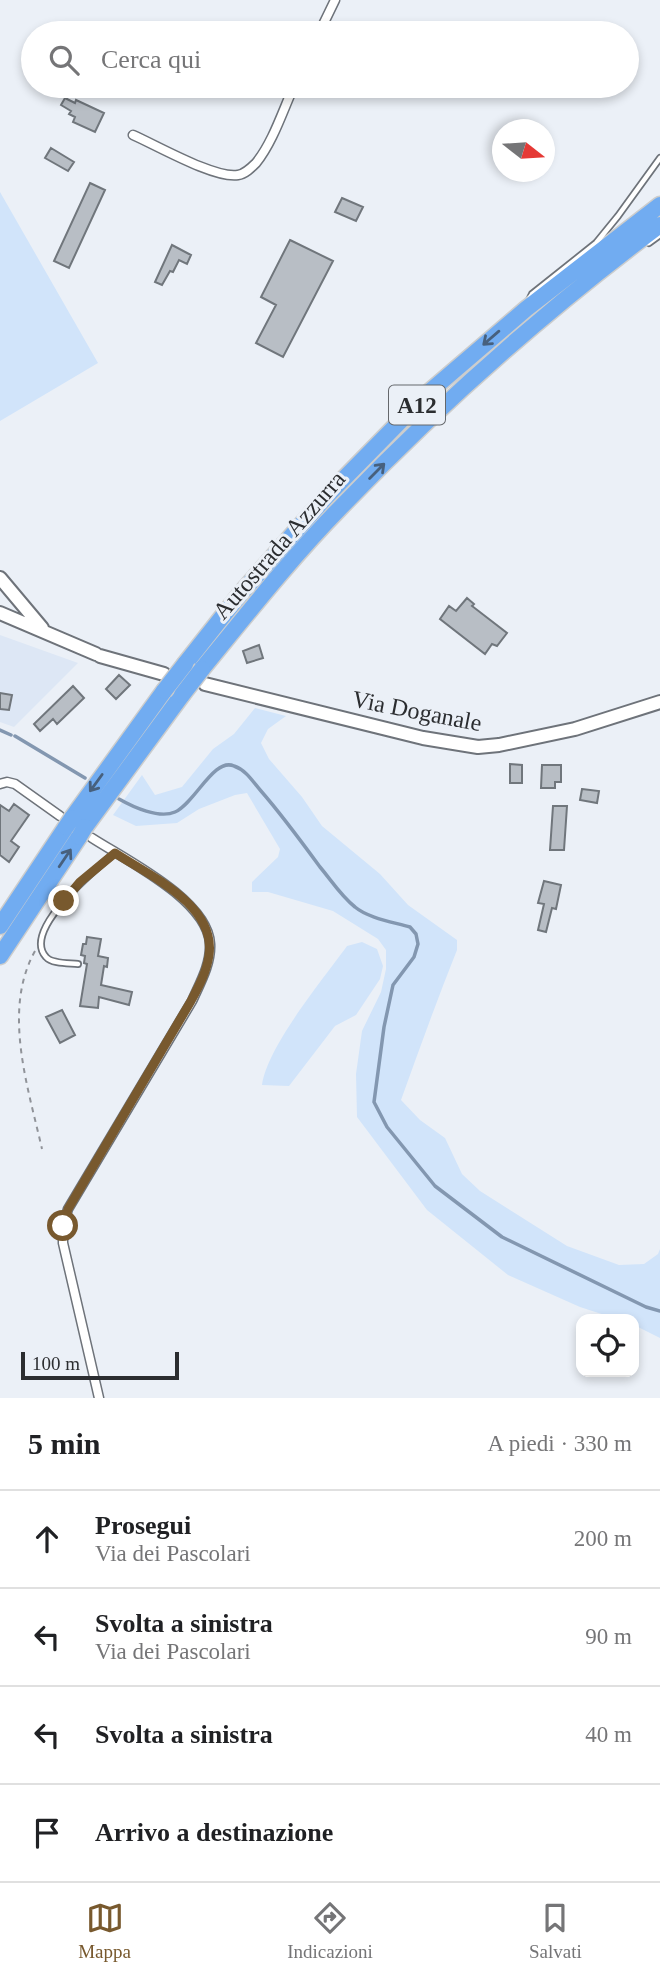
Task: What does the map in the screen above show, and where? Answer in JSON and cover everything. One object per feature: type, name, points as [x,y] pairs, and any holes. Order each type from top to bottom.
[{"type":"highway","name":"Autostrada Azzurra","points":[[123,760],[182,695],[204,677],[258,601],[339,508],[530,316],[660,205]]},
{"type":"highway","name":"Autostrada Azzurra","points":[[0,926],[123,760],[164,691],[242,592],[326,498],[428,393],[530,316],[660,225]]},
{"type":"highway","name":"Autostrada Azzurra","points":[[0,956],[78,824]]},
{"type":"main road","points":[[0,578],[47,634]]},
{"type":"main road","points":[[0,613],[98,655],[164,674]]},
{"type":"main road","name":"Via Doganale","points":[[204,677],[423,738],[471,747],[499,745],[575,729],[660,702]]},
{"type":"street","points":[[325,21],[335,0]]},
{"type":"street","points":[[133,135],[214,172],[241,174],[253,166],[263,152],[288,98]]},
{"type":"street","points":[[0,784],[15,784],[78,824],[191,905],[204,924],[210,946],[204,974],[191,1001],[68,1209],[64,1221],[64,1249],[99,1398]]},
{"type":"lane","points":[[620,264],[550,320],[530,316],[532,294],[596,243],[660,158]]},
{"type":"lane","points":[[640,250],[660,235]]},
{"type":"lane","points":[[78,964],[51,960],[45,956],[40,944],[47,924],[64,901],[80,882],[115,853]]},
{"type":"path","points":[[40,944],[24,974],[20,1035],[22,1066],[42,1149]]},
{"type":"shaded area","points":[[0,192],[98,363],[0,421]]},
{"type":"shaded area","points":[[0,635],[78,663],[14,727],[0,722]]},
{"type":"shaded area","points":[[255,708],[286,716],[268,729],[261,743],[269,759],[302,797],[322,826],[380,874],[408,905],[457,940],[457,950],[401,1100],[420,1120],[445,1138],[462,1174],[480,1191],[567,1246],[619,1265],[644,1264],[658,1254],[660,1249],[660,1338],[639,1328],[639,1314],[602,1314],[508,1275],[427,1210],[357,1117],[356,1074],[362,1031],[381,992],[386,969],[386,950],[378,939],[333,911],[268,892],[252,892],[252,882],[278,857],[280,849],[247,793],[199,809],[177,823],[136,826],[113,815],[142,775],[155,795],[182,787],[213,749],[234,734]]},
{"type":"shaded area","points":[[362,942],[377,949],[383,966],[380,979],[356,1015],[335,1026],[289,1086],[262,1085],[274,1052],[297,1014],[347,946]]},
{"type":"building","points":[[65,98],[104,113],[95,132],[73,122],[75,117],[69,114],[71,111],[61,105]]},
{"type":"building","points":[[51,148],[74,162],[68,171],[45,158]]},
{"type":"building","points":[[90,183],[105,190],[69,268],[54,261]]},
{"type":"building","points":[[342,198],[363,207],[356,221],[335,212]]},
{"type":"building","points":[[290,240],[333,261],[283,357],[256,343],[276,305],[261,297]]},
{"type":"building","points":[[172,245],[191,255],[187,264],[179,260],[162,285],[155,282]]},
{"type":"building","points":[[467,598],[474,604],[472,606],[507,633],[497,646],[492,644],[485,654],[440,619],[449,606],[456,611]]},
{"type":"building","points":[[259,645],[263,658],[247,663],[243,651]]},
{"type":"building","points":[[119,675],[130,685],[116,699],[106,689]]},
{"type":"building","points":[[73,686],[84,698],[57,724],[53,719],[40,731],[34,724]]},
{"type":"building","points":[[0,693],[12,695],[9,710],[0,709]]},
{"type":"building","points":[[510,764],[522,765],[522,783],[510,783]]},
{"type":"building","points":[[542,765],[561,765],[561,782],[555,782],[555,788],[541,788]]},
{"type":"building","points":[[582,789],[599,791],[597,803],[580,800]]},
{"type":"building","points":[[14,804],[29,815],[11,841],[19,847],[9,862],[0,855],[0,805],[9,811]]},
{"type":"building","points":[[553,806],[567,806],[564,850],[550,850]]},
{"type":"building","points":[[544,881],[561,885],[556,909],[552,908],[546,932],[538,930],[544,904],[538,903]]},
{"type":"building","points":[[87,937],[101,939],[98,956],[108,958],[101,985],[132,992],[129,1005],[99,997],[98,1008],[80,1006],[87,964],[84,963],[85,956],[81,955]]},
{"type":"building","points":[[62,1010],[75,1035],[60,1043],[46,1017]]},
{"type":"waterway","points":[[0,730],[11,735]]},
{"type":"waterway","points":[[15,736],[85,778]]},
{"type":"waterway","points":[[119,799],[146,811],[169,814],[190,800],[219,768],[234,766],[242,770],[269,800],[350,903],[367,914],[410,927],[416,934],[418,944],[414,957],[393,985],[384,1027],[374,1102],[387,1127],[435,1186],[502,1237],[646,1307],[660,1311]]},
{"type":"route","points":[[63,1226],[68,1209],[191,1001],[204,974],[210,946],[204,924],[191,905],[115,853],[80,882],[64,901]]}]
